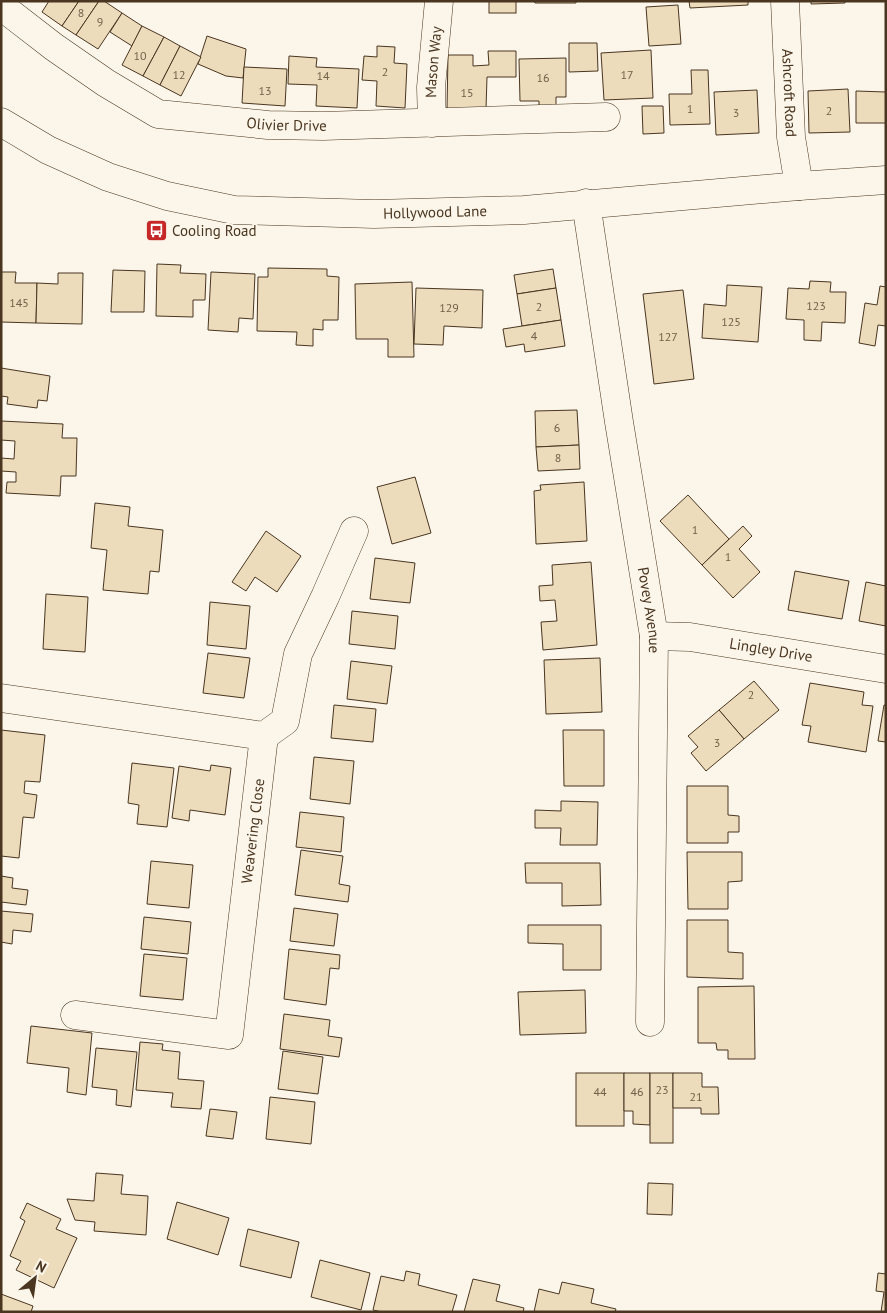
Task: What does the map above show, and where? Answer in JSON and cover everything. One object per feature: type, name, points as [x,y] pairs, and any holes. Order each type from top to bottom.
[{"type":"street","name":"Mason Way","points":[[432,122],[431,88],[439,1]]},
{"type":"street","name":"Ashcroft Road","points":[[785,1],[791,137],[799,186]]},
{"type":"street","name":"Olivier Drive","points":[[1,6],[54,47],[99,78],[158,114],[268,125],[324,126],[606,117]]},
{"type":"street","name":"Hollywood Lane","points":[[5,131],[108,178],[167,196],[234,210],[374,214],[524,210],[586,203],[886,180]]},
{"type":"street","name":"Povey Avenue","points":[[586,203],[654,636],[650,1022]]},
{"type":"street","points":[[1,698],[264,736],[285,721],[298,654],[354,531]]},
{"type":"street","name":"Lingley Drive","points":[[654,636],[690,637],[886,669]]},
{"type":"street","name":"Weavering Close","points":[[75,1015],[229,1035],[264,736]]},
{"type":"building","points":[[49,1],[79,1],[62,26],[42,12]]},
{"type":"building","points":[[79,1],[99,1],[76,35],[62,26]]},
{"type":"building","points":[[99,1],[104,1],[122,13],[98,49],[76,35]]},
{"type":"building","points":[[489,1],[516,1],[516,13],[489,13]]},
{"type":"building","points":[[534,1],[576,1],[576,3],[535,3]]},
{"type":"building","points":[[689,1],[748,1],[748,5],[690,8]]},
{"type":"building","points":[[811,1],[845,1],[845,3],[811,4]]},
{"type":"building","points":[[678,5],[681,44],[649,46],[646,7]]},
{"type":"building","points":[[122,13],[142,26],[132,46],[110,32]]},
{"type":"building","points":[[142,26],[164,37],[143,76],[122,65]]},
{"type":"building","points":[[207,36],[246,49],[243,78],[226,76],[198,64]]},
{"type":"building","points":[[164,37],[180,46],[160,85],[143,76]]},
{"type":"building","points":[[569,43],[597,43],[598,71],[569,72]]},
{"type":"building","points":[[180,46],[201,57],[181,96],[160,85]]},
{"type":"building","points":[[377,46],[395,47],[394,63],[407,64],[405,108],[376,106],[377,81],[362,80],[364,56],[377,57]]},
{"type":"building","points":[[651,50],[653,98],[604,100],[601,53]]},
{"type":"building","points":[[488,51],[516,51],[516,77],[487,77],[486,109],[447,109],[448,55],[473,55],[473,66],[489,65]]},
{"type":"building","points":[[289,56],[317,58],[316,67],[359,69],[357,108],[316,106],[317,85],[288,84]]},
{"type":"building","points":[[566,58],[566,97],[556,97],[556,106],[539,107],[539,101],[520,101],[519,59]]},
{"type":"building","points":[[244,67],[287,69],[285,106],[242,103]]},
{"type":"building","points":[[691,70],[708,70],[710,124],[670,125],[669,94],[692,94]]},
{"type":"building","points":[[848,89],[850,132],[809,133],[808,91]]},
{"type":"building","points":[[757,90],[759,133],[716,135],[714,92]]},
{"type":"building","points":[[856,91],[886,92],[886,123],[856,123]]},
{"type":"building","points":[[642,106],[663,106],[664,133],[643,134]]},
{"type":"building","points":[[157,264],[181,265],[180,273],[206,274],[205,300],[193,300],[193,317],[156,316]]},
{"type":"building","points":[[268,268],[327,269],[327,276],[339,277],[338,320],[323,320],[323,330],[313,329],[313,346],[296,345],[297,332],[257,331],[258,277],[268,277]]},
{"type":"building","points":[[553,269],[556,288],[517,294],[514,275]]},
{"type":"building","points":[[113,270],[145,271],[144,312],[111,312]]},
{"type":"building","points":[[1,272],[16,272],[15,283],[37,283],[36,323],[1,322]]},
{"type":"building","points":[[211,272],[255,274],[253,319],[239,318],[238,332],[208,330]]},
{"type":"building","points":[[58,273],[83,273],[82,324],[36,323],[37,283],[58,284]]},
{"type":"building","points":[[810,281],[831,282],[830,292],[846,292],[845,323],[822,322],[821,341],[804,340],[804,320],[786,319],[788,288],[809,289]]},
{"type":"building","points":[[412,282],[414,357],[388,357],[388,339],[356,339],[355,284]]},
{"type":"building","points":[[727,285],[762,287],[758,342],[702,338],[704,304],[726,306]]},
{"type":"building","points":[[880,286],[886,287],[886,326],[878,325],[875,346],[859,343],[865,303],[877,305]]},
{"type":"building","points":[[416,288],[483,290],[482,328],[444,326],[443,345],[414,344]]},
{"type":"building","points":[[556,288],[561,320],[522,326],[517,294]]},
{"type":"building","points":[[683,290],[694,379],[654,384],[643,294]]},
{"type":"building","points":[[561,320],[565,346],[525,352],[524,344],[506,347],[503,329]]},
{"type":"building","points":[[1,368],[50,376],[47,401],[38,400],[37,408],[7,404],[8,397],[1,396]]},
{"type":"building","points":[[577,410],[579,445],[536,447],[535,411]]},
{"type":"building","points":[[1,421],[63,424],[62,438],[77,438],[76,476],[61,476],[60,496],[6,493],[7,482],[16,482],[16,472],[1,471],[1,458],[14,459],[15,441],[1,440]]},
{"type":"building","points":[[579,445],[580,469],[538,471],[536,447]]},
{"type":"building","points":[[415,477],[431,533],[392,544],[377,487]]},
{"type":"building","points":[[584,482],[587,541],[536,544],[534,491],[541,490],[540,485]]},
{"type":"building","points":[[688,495],[729,539],[702,565],[660,521]]},
{"type":"building","points":[[95,503],[130,507],[128,526],[163,530],[159,572],[150,571],[148,594],[103,590],[107,550],[91,548]]},
{"type":"building","points":[[743,526],[752,536],[739,549],[760,572],[733,598],[702,565]]},
{"type":"building","points":[[266,531],[301,556],[277,592],[255,577],[246,591],[232,582]]},
{"type":"building","points":[[375,558],[415,563],[410,603],[370,599]]},
{"type":"building","points":[[591,562],[597,645],[543,650],[541,622],[557,621],[555,600],[540,601],[539,586],[553,585],[552,565]]},
{"type":"building","points":[[795,571],[849,581],[842,619],[788,610]]},
{"type":"building","points":[[866,582],[886,586],[886,626],[859,621]]},
{"type":"building","points":[[46,594],[88,597],[85,652],[43,649]]},
{"type":"building","points":[[210,602],[250,606],[246,649],[207,645]]},
{"type":"building","points":[[352,611],[398,616],[395,649],[349,644]]},
{"type":"building","points":[[208,653],[250,658],[244,698],[203,693]]},
{"type":"building","points":[[600,658],[602,712],[546,714],[544,660]]},
{"type":"building","points":[[351,661],[392,666],[387,704],[347,699]]},
{"type":"building","points":[[754,681],[779,710],[744,739],[719,710]]},
{"type":"building","points":[[810,683],[864,692],[862,705],[873,706],[866,752],[808,742],[811,726],[802,725]]},
{"type":"building","points":[[334,705],[376,709],[373,742],[331,738]]},
{"type":"building","points":[[884,705],[886,705],[886,742],[878,741]]},
{"type":"building","points":[[719,710],[744,739],[706,771],[691,753],[698,747],[688,736]]},
{"type":"building","points":[[1,730],[45,735],[40,782],[25,781],[24,793],[37,795],[34,818],[23,817],[19,858],[1,856]]},
{"type":"building","points":[[563,730],[604,730],[604,786],[564,786]]},
{"type":"building","points":[[314,757],[354,761],[350,804],[310,799]]},
{"type":"building","points":[[132,763],[174,768],[167,827],[137,824],[139,805],[128,803]]},
{"type":"building","points":[[211,765],[231,768],[225,815],[190,810],[189,821],[172,818],[179,766],[210,771]]},
{"type":"building","points":[[687,786],[728,786],[728,815],[739,816],[739,832],[728,832],[728,843],[687,843]]},
{"type":"building","points":[[561,801],[598,802],[597,845],[560,845],[561,828],[535,828],[535,810],[561,811]]},
{"type":"building","points":[[300,812],[344,817],[341,852],[296,847]]},
{"type":"building","points":[[301,850],[343,856],[339,884],[350,886],[348,902],[295,895]]},
{"type":"building","points":[[687,852],[742,852],[742,881],[728,882],[728,909],[688,909]]},
{"type":"building","points":[[151,861],[193,865],[189,908],[147,904]]},
{"type":"building","points":[[525,863],[600,863],[601,905],[562,906],[562,883],[526,883]]},
{"type":"building","points":[[1,876],[13,878],[12,888],[28,890],[26,905],[1,902]]},
{"type":"building","points":[[294,908],[338,914],[334,946],[290,941]]},
{"type":"building","points":[[1,911],[33,914],[31,932],[13,930],[12,944],[1,942]]},
{"type":"building","points":[[144,917],[191,922],[188,954],[141,949]]},
{"type":"building","points":[[687,920],[728,920],[728,952],[743,953],[743,979],[687,977]]},
{"type":"building","points":[[528,925],[601,925],[601,970],[563,970],[563,944],[528,943]]},
{"type":"building","points":[[289,949],[340,955],[339,969],[330,968],[326,1005],[284,999]]},
{"type":"building","points":[[144,954],[187,958],[183,1000],[140,996]]},
{"type":"building","points":[[754,986],[755,1059],[728,1059],[728,1050],[717,1050],[716,1043],[698,1043],[698,987]]},
{"type":"building","points":[[585,990],[586,1033],[520,1035],[518,992]]},
{"type":"building","points":[[284,1014],[330,1020],[328,1036],[342,1038],[339,1057],[280,1049]]},
{"type":"building","points":[[31,1026],[92,1033],[86,1095],[67,1092],[69,1068],[27,1063]]},
{"type":"building","points":[[140,1042],[163,1044],[162,1050],[180,1052],[178,1079],[204,1081],[201,1109],[171,1107],[173,1093],[136,1090]]},
{"type":"building","points":[[96,1048],[137,1052],[131,1107],[116,1105],[117,1090],[92,1087]]},
{"type":"building","points":[[283,1051],[323,1057],[318,1094],[278,1089]]},
{"type":"building","points":[[576,1073],[624,1073],[624,1126],[576,1126]]},
{"type":"building","points":[[624,1073],[650,1073],[650,1125],[633,1124],[633,1111],[624,1111]]},
{"type":"building","points":[[650,1073],[673,1073],[673,1143],[650,1143]]},
{"type":"building","points":[[673,1073],[702,1073],[702,1087],[718,1087],[719,1114],[701,1114],[701,1108],[673,1108]]},
{"type":"building","points":[[270,1097],[315,1102],[311,1144],[266,1139]]},
{"type":"building","points":[[210,1109],[237,1112],[233,1139],[206,1136]]},
{"type":"building","points":[[96,1173],[123,1175],[121,1194],[148,1196],[146,1235],[94,1231],[95,1222],[75,1220],[67,1199],[94,1201]]},
{"type":"building","points":[[648,1183],[673,1184],[672,1215],[647,1214]]},
{"type":"building","points":[[177,1202],[229,1218],[218,1255],[167,1239]]},
{"type":"building","points":[[27,1203],[61,1219],[56,1229],[77,1238],[54,1288],[16,1270],[21,1261],[10,1256],[25,1221],[20,1218]]},
{"type":"building","points":[[248,1229],[299,1242],[291,1278],[240,1266]]},
{"type":"building","points":[[320,1260],[370,1273],[361,1310],[311,1297]]},
{"type":"building","points":[[406,1271],[420,1274],[418,1285],[457,1295],[452,1312],[382,1312],[373,1310],[381,1276],[404,1281]]},
{"type":"building","points":[[878,1273],[886,1274],[886,1312],[881,1312],[884,1292],[876,1291]]},
{"type":"building","points":[[473,1279],[500,1285],[496,1301],[524,1308],[523,1312],[464,1312]]},
{"type":"building","points":[[562,1282],[594,1289],[591,1303],[616,1309],[615,1312],[534,1312],[539,1289],[559,1294]]},
{"type":"building","points":[[1,1294],[33,1306],[31,1312],[1,1312]]},
{"type":"place","name":"Cooling Road","points":[[156,231]]}]
